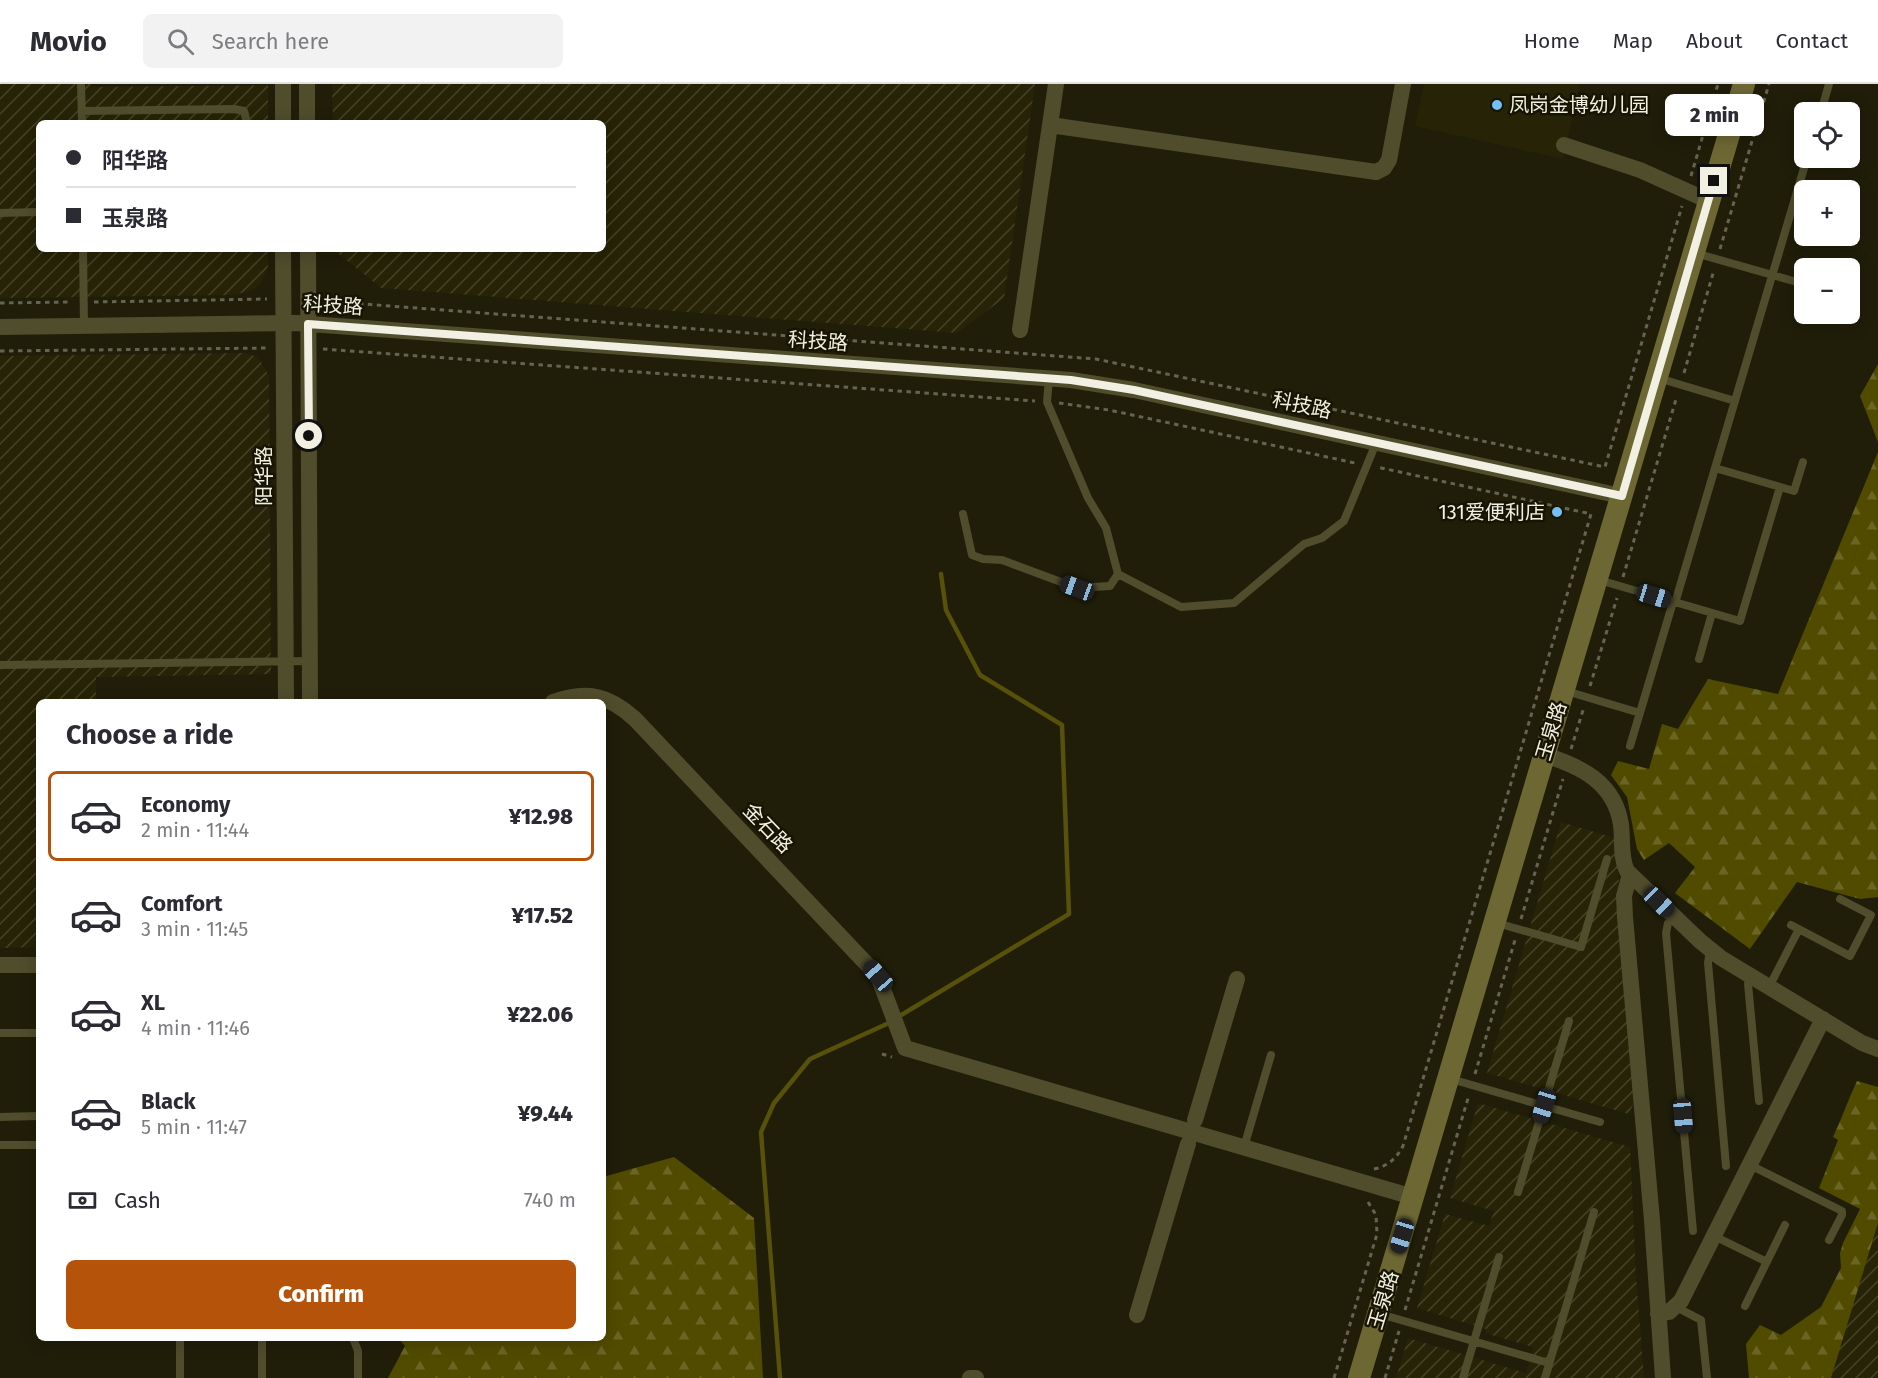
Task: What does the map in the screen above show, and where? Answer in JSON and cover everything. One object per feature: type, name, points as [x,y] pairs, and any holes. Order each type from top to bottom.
[{"type":"street","points":[[283,84],[283,120]]},
{"type":"street","points":[[307,84],[307,120]]},
{"type":"street","points":[[1020,330],[1056,84]]},
{"type":"street","points":[[1050,125],[1376,172],[1384,168],[1389,160],[1403,84]]},
{"type":"street","name":"玉泉路","points":[[1359,1378],[1744,84]]},
{"type":"street","points":[[1564,145],[1640,170],[1709,201]]},
{"type":"street","name":"阳华路","points":[[284,252],[286,699]]},
{"type":"street","points":[[308,252],[310,699]]},
{"type":"street","name":"科技路","points":[[0,327],[308,324],[1049,378],[1134,390],[1622,496]]},
{"type":"street","name":"金石路","points":[[562,699],[585,695],[605,698],[621,706],[635,719],[878,976],[905,1048],[1244,1147]]},
{"type":"street","points":[[1544,755],[1568,762],[1589,774],[1612,798],[1621,824],[1624,862],[1630,874],[1710,950],[1862,1043],[1878,1049]]},
{"type":"street","points":[[1630,874],[1624,896],[1625,924],[1652,1220],[1663,1378]]},
{"type":"street","points":[[0,965],[36,964]]},
{"type":"street","points":[[1195,1120],[1237,979]]},
{"type":"street","points":[[1658,1314],[1669,1312],[1681,1301],[1823,1019]]},
{"type":"street","points":[[1137,1315],[1188,1144]]},
{"type":"street","points":[[1244,1147],[1413,1197]]},
{"type":"street","points":[[970,1378],[976,1378]]},
{"type":"lane","points":[[81,84],[82,120]]},
{"type":"lane","points":[[1824,102],[1829,84]]},
{"type":"lane","points":[[82,111],[234,108],[244,111],[247,120]]},
{"type":"lane","points":[[0,213],[36,212]]},
{"type":"lane","points":[[1630,746],[1773,275],[1794,214]]},
{"type":"lane","points":[[83,252],[84,326]]},
{"type":"lane","points":[[1694,252],[1794,281]]},
{"type":"lane","points":[[1656,377],[1735,400]]},
{"type":"lane","points":[[1049,378],[1047,402],[1088,498],[1106,528],[1118,574],[1181,607],[1234,603],[1304,544],[1322,538],[1344,520],[1376,442]]},
{"type":"lane","points":[[1715,468],[1794,491],[1803,462]]},
{"type":"lane","points":[[1596,579],[1740,621],[1780,487]]},
{"type":"lane","points":[[963,514],[972,555],[982,559],[1002,560],[1077,588],[1110,586],[1118,574]]},
{"type":"lane","points":[[1699,659],[1712,614]]},
{"type":"lane","points":[[0,665],[310,661]]},
{"type":"lane","points":[[1564,690],[1640,713]]},
{"type":"lane","points":[[1495,922],[1581,947],[1607,859]]},
{"type":"lane","points":[[1769,987],[1795,927],[1850,956],[1871,915],[1840,899]]},
{"type":"lane","points":[[1674,916],[1668,923],[1666,933],[1693,1231]]},
{"type":"lane","points":[[1710,950],[1708,968],[1726,1166]]},
{"type":"lane","points":[[1750,975],[1748,984],[1759,1101]]},
{"type":"lane","points":[[1518,1192],[1569,1021]]},
{"type":"lane","points":[[1,1033],[36,1033]]},
{"type":"lane","points":[[1244,1147],[1271,1055]]},
{"type":"lane","points":[[1449,1078],[1600,1122]]},
{"type":"lane","points":[[0,1116],[36,1116]]},
{"type":"lane","points":[[0,1145],[36,1145]]},
{"type":"lane","points":[[1750,1165],[1842,1211],[1829,1240]]},
{"type":"lane","points":[[1545,1378],[1594,1212]]},
{"type":"lane","points":[[1744,1306],[1785,1226]]},
{"type":"lane","points":[[1714,1236],[1767,1262]]},
{"type":"lane","points":[[1463,1378],[1499,1257]]},
{"type":"lane","points":[[1676,1307],[1701,1320],[1707,1378]]},
{"type":"lane","points":[[1379,1313],[1549,1363]]},
{"type":"lane","points":[[180,1341],[180,1378]]},
{"type":"lane","points":[[262,1341],[262,1378]]},
{"type":"lane","points":[[354,1341],[358,1351],[358,1378]]},
{"type":"path","points":[[1605,467],[1718,84]]},
{"type":"path","points":[[1720,251],[1769,84]]},
{"type":"path","points":[[1620,585],[1717,262]]},
{"type":"path","points":[[0,303],[273,299]]},
{"type":"path","points":[[0,351],[273,348]]},
{"type":"path","points":[[319,349],[1047,402],[1119,412],[1360,464]]},
{"type":"path","points":[[1370,1169],[1388,1164],[1403,1146],[1591,514],[1371,466]]},
{"type":"path","points":[[1385,1378],[1617,596]]},
{"type":"shaded area","points":[[0,84],[91,84],[91,87],[268,85],[268,120],[36,120],[36,252],[269,252],[268,266],[261,283],[252,290],[234,295],[0,298]]},
{"type":"shaded area","points":[[332,84],[1035,84],[1004,298],[957,333],[381,288],[336,252],[606,252],[606,120],[333,120]]},
{"type":"shaded area","name":"凤岗金博幼儿园","points":[[1424,84],[1580,84],[1563,159],[1415,126]]},
{"type":"shaded area","points":[[245,353],[258,357],[269,376],[271,674],[96,677],[96,699],[36,699],[36,947],[0,948],[0,356]]},
{"type":"shaded area","points":[[1561,822],[1618,839],[1619,894],[1636,1098],[1629,1114],[1487,1073]]},
{"type":"shaded area","points":[[1478,1103],[1630,1147],[1636,1277],[1644,1378],[1396,1378],[1408,1338],[1526,1373],[1533,1347],[1485,1333],[1486,1329],[1417,1308],[1445,1214],[1489,1226],[1494,1211],[1450,1198]]},
{"type":"shaded area","points":[[1878,1223],[1878,1378],[1831,1378],[1841,1343]]},
{"type":"green space","points":[[1878,364],[1878,442],[1860,396]]},
{"type":"green space","points":[[1878,452],[1878,897],[1860,899],[1797,882],[1750,949],[1675,893],[1695,867],[1669,843],[1644,860],[1637,849],[1627,797],[1611,775],[1618,761],[1649,769],[1662,724],[1678,729],[1708,679],[1778,694]]},
{"type":"green space","points":[[1857,1081],[1878,1087],[1878,1223],[1831,1378],[1749,1378],[1746,1344],[1760,1325],[1781,1335],[1821,1307],[1841,1268],[1840,1253],[1843,1243],[1860,1209],[1819,1188],[1838,1140],[1833,1137]]},
{"type":"green space","points":[[674,1157],[754,1218],[763,1378],[388,1378],[405,1346],[401,1341],[606,1341],[606,1176]]},
{"type":"waterway","points":[[898,1017],[1069,914],[1062,725],[980,675],[946,610],[941,574]]},
{"type":"waterway","points":[[780,1378],[761,1132],[774,1103],[810,1059],[891,1022]]},
{"type":"place","name":"凤岗金博幼儿园","points":[[1497,105]]},
{"type":"place","name":"131爱便利店","points":[[1557,512]]},
{"type":"route","points":[[309,436],[308,324],[1071,380],[1134,390],[1622,496],[1714,181]]}]
